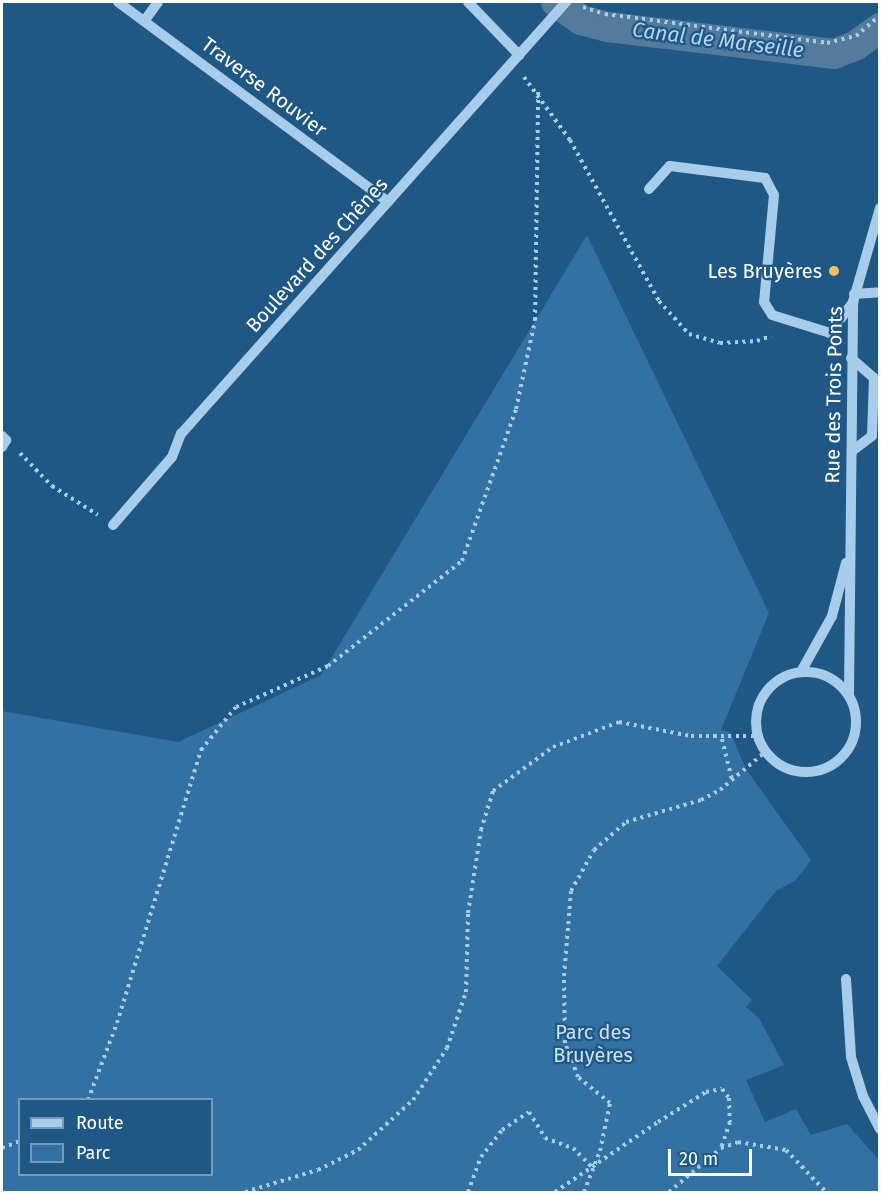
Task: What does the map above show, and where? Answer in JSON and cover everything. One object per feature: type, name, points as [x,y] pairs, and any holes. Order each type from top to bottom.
[{"type":"street","name":"Traverse Rouvier","points":[[118,2],[388,202]]},
{"type":"street","points":[[145,20],[158,2]]},
{"type":"street","points":[[468,2],[515,59]]},
{"type":"street","name":"Boulevard des Chênes","points":[[113,525],[172,457],[181,434],[566,2]]},
{"type":"street","points":[[649,189],[670,166],[765,178],[774,195],[764,302],[772,315],[830,333],[854,298],[879,292]]},
{"type":"street","name":"Rue des Trois Ponts","points":[[849,551],[832,616],[802,670],[769,686],[757,705],[757,736],[765,752],[779,765],[801,773],[818,771],[837,762],[848,749],[856,730],[855,708],[849,694],[851,358],[854,298],[879,208]]},
{"type":"street","points":[[851,358],[874,378],[872,436],[852,451]]},
{"type":"street","points":[[802,670],[832,678],[849,694]]},
{"type":"street","points":[[846,979],[851,1057],[863,1096],[879,1129]]},
{"type":"path","points":[[575,2],[588,11],[605,14],[827,43],[856,36],[879,15]]},
{"type":"path","points":[[515,59],[570,140],[658,301],[689,334],[720,343],[757,341],[774,335],[787,321]]},
{"type":"path","points":[[89,1098],[117,1023],[201,750],[236,707],[328,666],[462,561],[516,409],[535,320],[538,92]]},
{"type":"path","points":[[3,441],[52,486],[113,525]]},
{"type":"path","points":[[245,1192],[318,1170],[358,1150],[413,1100],[447,1048],[466,992],[468,913],[481,830],[493,791],[554,747],[619,722],[722,739],[757,736]]},
{"type":"path","points":[[722,739],[732,780]]},
{"type":"path","points":[[584,1192],[593,1168],[609,1103],[578,1077],[565,1043],[564,976],[571,891],[594,850],[626,822],[701,800],[732,780],[765,752]]},
{"type":"path","points":[[555,1192],[706,1092],[722,1089],[729,1098],[730,1122],[721,1148]]},
{"type":"path","points":[[468,1192],[481,1157],[502,1130],[529,1112],[545,1138],[573,1148],[593,1168]]},
{"type":"path","points":[[2,1148],[18,1142]]},
{"type":"path","points":[[669,1192],[721,1148],[738,1142],[786,1150],[826,1192]]},
{"type":"green space","name":"Parc des Bruyères","points":[[587,235],[769,613],[721,730],[730,732],[746,769],[811,860],[795,881],[776,891],[717,966],[752,1000],[746,1007],[759,1018],[784,1065],[746,1080],[765,1122],[796,1109],[811,1135],[847,1124],[879,1160],[879,1192],[2,1192],[2,711],[178,742],[321,675]]},
{"type":"waterway","name":"Canal de Marseille","points":[[556,2],[581,20],[608,27],[834,54],[855,46],[880,28]]},
{"type":"place","name":"Les Bruyères","points":[[834,271]]}]
